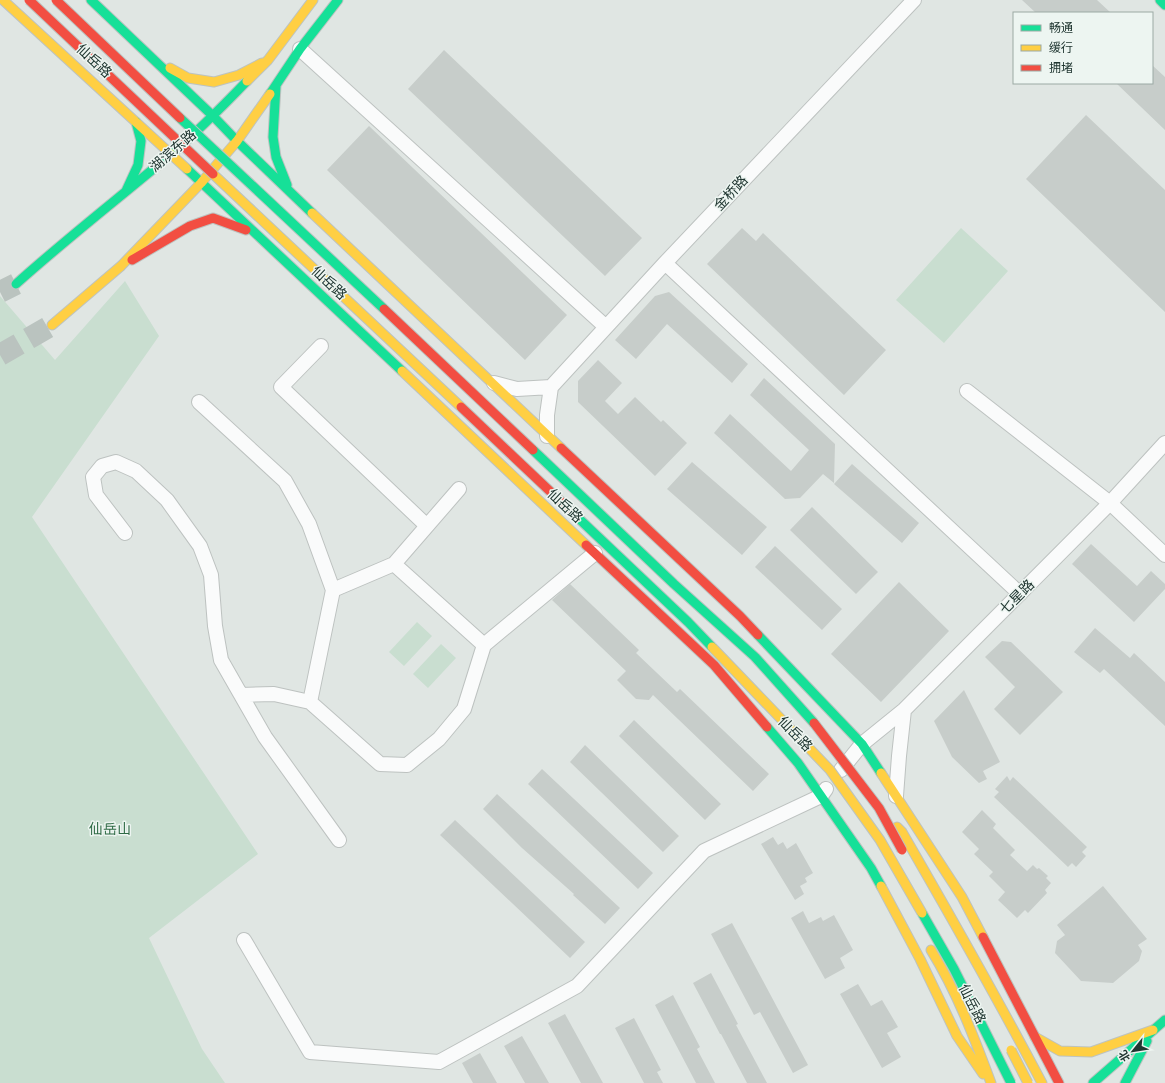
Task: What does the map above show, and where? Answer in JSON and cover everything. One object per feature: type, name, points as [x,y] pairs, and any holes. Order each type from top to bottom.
[{"type":"main road","points":[[3,0],[171,154],[714,665],[798,763],[871,868],[920,959],[958,1036],[978,1083]]},
{"type":"main road","name":"仙岳路","points":[[29,0],[688,622],[830,770],[880,840],[954,968],[1011,1083]]},
{"type":"main road","name":"仙岳路","points":[[56,0],[669,578],[755,657],[821,731],[878,808],[905,855]]},
{"type":"main road","points":[[91,0],[547,436],[740,616],[862,744],[962,897],[1059,1083]]},
{"type":"main road","name":"湖滨东路","points":[[16,284],[46,257],[171,154],[213,116],[268,60],[313,0]]},
{"type":"main road","points":[[52,325],[121,266],[201,183],[237,141],[300,50],[338,0]]},
{"type":"main road","points":[[1160,0],[1165,4]]},
{"type":"main road","points":[[151,58],[188,78],[214,82],[239,75],[268,60]]},
{"type":"main road","points":[[276,86],[273,137],[276,157],[290,191]]},
{"type":"main road","points":[[126,191],[138,164],[141,141],[136,122]]},
{"type":"main road","points":[[121,266],[190,226],[213,218],[253,232]]},
{"type":"main road","points":[[762,699],[808,762]]},
{"type":"main road","points":[[822,779],[835,797]]},
{"type":"main road","points":[[878,808],[902,832],[958,928],[1042,1083]]},
{"type":"main road","points":[[927,942],[939,962],[971,1029],[990,1083]]},
{"type":"main road","points":[[1093,1083],[1165,1020]]},
{"type":"main road","points":[[1035,1037],[1060,1051],[1090,1052],[1153,1030]]},
{"type":"main road","points":[[1125,1083],[1153,1030]]},
{"type":"main road","points":[[958,1036],[990,1083]]},
{"type":"main road","points":[[1028,1083],[1009,1043],[1033,1083]]},
{"type":"street","name":"金桥路","points":[[551,387],[665,263],[914,0]]},
{"type":"street","points":[[300,50],[606,327]]},
{"type":"street","points":[[665,263],[1020,594]]},
{"type":"street","points":[[321,346],[281,387],[427,526]]},
{"type":"street","points":[[490,381],[517,388],[551,387],[547,415],[547,436]]},
{"type":"street","points":[[967,391],[1110,503],[1165,555]]},
{"type":"street","points":[[198,402],[285,481],[309,524],[333,590],[310,702]]},
{"type":"street","name":"七星路","points":[[821,796],[862,744],[904,710],[1110,503],[1165,443]]},
{"type":"street","points":[[125,533],[96,495],[93,478],[102,466],[116,462],[136,471],[167,500],[200,546],[211,575],[215,626],[221,660],[265,737],[339,840]]},
{"type":"street","points":[[333,590],[394,564],[459,489]]},
{"type":"street","points":[[240,695],[274,694],[310,702],[380,764],[407,765],[439,739],[464,709],[484,645],[595,553]]},
{"type":"street","points":[[394,564],[484,645]]},
{"type":"street","points":[[896,796],[904,710]]},
{"type":"street","points":[[244,940],[310,1052],[439,1062],[578,986],[704,851],[821,796]]},
{"type":"green space","points":[[961,228],[1008,271],[944,343],[896,300]]},
{"type":"green space","name":"仙岳山","points":[[125,281],[159,336],[32,517],[258,854],[149,938],[202,1049],[225,1083],[0,1083],[0,296],[55,360]]},
{"type":"green space","points":[[417,622],[432,636],[404,666],[389,652]]},
{"type":"green space","points":[[441,644],[456,658],[428,688],[413,674]]},
{"type":"building","points":[[1022,0],[1097,0],[1110,12],[1035,12]]},
{"type":"building","points":[[444,50],[642,238],[605,276],[408,89]]},
{"type":"building","points":[[1153,66],[1165,77],[1165,130],[1117,84],[1153,84]]},
{"type":"building","points":[[1086,115],[1165,190],[1165,312],[1026,179]]},
{"type":"building","points":[[369,126],[567,315],[525,360],[327,170]]},
{"type":"building","points":[[742,228],[756,241],[763,233],[886,350],[844,395],[707,264]]},
{"type":"building","points":[[669,292],[748,364],[732,383],[667,324],[636,359],[615,340],[655,296]]},
{"type":"building","points":[[598,360],[622,383],[605,401],[618,414],[635,397],[661,422],[663,420],[687,443],[655,476],[578,402],[578,381]]},
{"type":"building","points":[[764,378],[835,444],[834,483],[823,474],[800,498],[785,499],[714,433],[730,414],[791,471],[809,450],[750,395]]},
{"type":"building","points":[[692,462],[767,527],[742,555],[667,489]]},
{"type":"building","points":[[852,464],[919,523],[902,543],[834,484]]},
{"type":"building","points":[[812,507],[878,572],[856,594],[790,530]]},
{"type":"building","points":[[1091,544],[1137,586],[1151,571],[1165,584],[1165,589],[1134,622],[1072,564]]},
{"type":"building","points":[[775,546],[842,609],[822,630],[755,567]]},
{"type":"building","points":[[899,582],[949,631],[881,702],[831,654]]},
{"type":"building","points":[[570,584],[639,650],[636,653],[677,692],[680,689],[769,774],[753,791],[653,695],[649,700],[636,699],[617,680],[626,671],[552,600]]},
{"type":"building","points":[[1095,628],[1130,658],[1134,653],[1165,682],[1165,726],[1104,669],[1100,673],[1074,652]]},
{"type":"building","points":[[1002,641],[1011,642],[1063,692],[1020,735],[994,709],[1015,687],[985,657]]},
{"type":"building","points":[[964,690],[1000,762],[983,771],[987,779],[979,783],[952,757],[934,721]]},
{"type":"building","points":[[634,720],[721,804],[705,820],[619,736]]},
{"type":"building","points":[[585,745],[679,836],[663,852],[570,762]]},
{"type":"building","points":[[542,769],[653,873],[638,889],[528,784]]},
{"type":"building","points":[[1007,776],[1010,781],[1013,777],[1087,847],[1082,852],[1086,856],[1076,867],[1072,863],[1068,867],[994,797],[999,792],[995,789]]},
{"type":"building","points":[[497,794],[620,908],[605,924],[522,848],[483,809]]},
{"type":"building","points":[[982,810],[996,824],[993,828],[1015,850],[1010,855],[1027,871],[1033,865],[1037,869],[1039,868],[1048,876],[1046,878],[1051,883],[1045,890],[1047,893],[1028,913],[1025,910],[1017,918],[998,900],[1005,892],[989,876],[993,872],[974,854],[979,849],[962,832]]},
{"type":"building","points":[[455,820],[585,942],[570,958],[440,835]]},
{"type":"building","points":[[773,837],[778,845],[783,842],[787,849],[796,843],[813,873],[805,878],[807,882],[800,886],[804,894],[795,900],[761,844]]},
{"type":"building","points":[[1103,886],[1147,939],[1138,945],[1142,951],[1139,961],[1113,983],[1081,981],[1055,953],[1057,941],[1065,935],[1057,925]]},
{"type":"building","points":[[803,911],[809,923],[821,917],[823,921],[834,915],[853,950],[840,958],[845,968],[825,979],[791,918]]},
{"type":"building","points":[[732,923],[808,1065],[793,1073],[760,1012],[754,1015],[711,934]]},
{"type":"building","points":[[711,973],[738,1024],[736,1025],[767,1083],[747,1083],[693,983]]},
{"type":"building","points":[[858,984],[871,1006],[882,1000],[898,1027],[887,1033],[901,1057],[882,1068],[840,994]]},
{"type":"building","points":[[673,995],[700,1047],[697,1049],[715,1083],[696,1083],[655,1005]]},
{"type":"building","points":[[565,1014],[603,1083],[581,1083],[548,1023]]},
{"type":"building","points":[[634,1018],[661,1070],[657,1072],[663,1083],[644,1083],[615,1028]]},
{"type":"building","points":[[522,1036],[549,1083],[525,1083],[504,1046]]},
{"type":"building","points":[[480,1053],[497,1083],[473,1083],[462,1063]]},
{"type":"tunnel","points":[[0,292],[16,284]]},
{"type":"tunnel","points":[[0,355],[52,325]]},
{"type":"traffic: fast","points":[[91,0],[312,213]]},
{"type":"traffic: fast","points":[[270,94],[300,49],[338,0]]},
{"type":"traffic: fast","points":[[1160,0],[1165,5]]},
{"type":"traffic: fast","points":[[16,284],[180,146],[247,81]]},
{"type":"traffic: fast","points":[[276,86],[273,137],[276,157],[287,185]]},
{"type":"traffic: fast","points":[[180,118],[384,309]]},
{"type":"traffic: fast","points":[[126,191],[138,165],[141,141],[136,122]]},
{"type":"traffic: fast","points":[[187,169],[402,371]]},
{"type":"traffic: fast","points":[[533,450],[674,584],[755,657],[814,723]]},
{"type":"traffic: fast","points":[[573,513],[688,622],[712,647]]},
{"type":"traffic: fast","points":[[758,635],[862,744],[881,773]]},
{"type":"traffic: fast","points":[[767,727],[798,763],[871,868],[881,886]]},
{"type":"traffic: fast","points":[[922,913],[954,969],[1011,1083]]},
{"type":"traffic: fast","points":[[1093,1083],[1165,1020]]},
{"type":"traffic: fast","points":[[1125,1083],[1147,1041]]},
{"type":"traffic: slow","points":[[3,0],[187,169]]},
{"type":"traffic: slow","points":[[247,81],[268,60],[313,0]]},
{"type":"traffic: slow","points":[[170,68],[188,78],[214,82],[239,75],[262,63]]},
{"type":"traffic: slow","points":[[52,325],[121,266],[201,183],[237,141],[270,94]]},
{"type":"traffic: slow","points":[[213,174],[461,407]]},
{"type":"traffic: slow","points":[[312,213],[561,448]]},
{"type":"traffic: slow","points":[[402,371],[586,545]]},
{"type":"traffic: slow","points":[[712,647],[830,770],[880,840],[922,913]]},
{"type":"traffic: slow","points":[[881,773],[962,897],[983,937]]},
{"type":"traffic: slow","points":[[897,827],[902,832],[956,925],[1042,1083]]},
{"type":"traffic: slow","points":[[881,886],[920,959],[957,1036],[983,1074]]},
{"type":"traffic: slow","points":[[931,950],[957,998],[991,1083]]},
{"type":"traffic: slow","points":[[1035,1037],[1060,1051],[1091,1052],[1153,1030]]},
{"type":"traffic: slow","points":[[1011,1050],[1028,1083]]},
{"type":"traffic: jam","points":[[29,0],[213,174]]},
{"type":"traffic: jam","points":[[56,0],[180,118]]},
{"type":"traffic: jam","points":[[132,260],[190,226],[213,218],[246,230]]},
{"type":"traffic: jam","points":[[384,309],[533,450]]},
{"type":"traffic: jam","points":[[461,407],[573,513]]},
{"type":"traffic: jam","points":[[561,448],[740,616],[758,635]]},
{"type":"traffic: jam","points":[[586,545],[714,665],[767,727]]},
{"type":"traffic: jam","points":[[814,723],[879,808],[902,850]]},
{"type":"traffic: jam","points":[[983,937],[1059,1083]]}]
